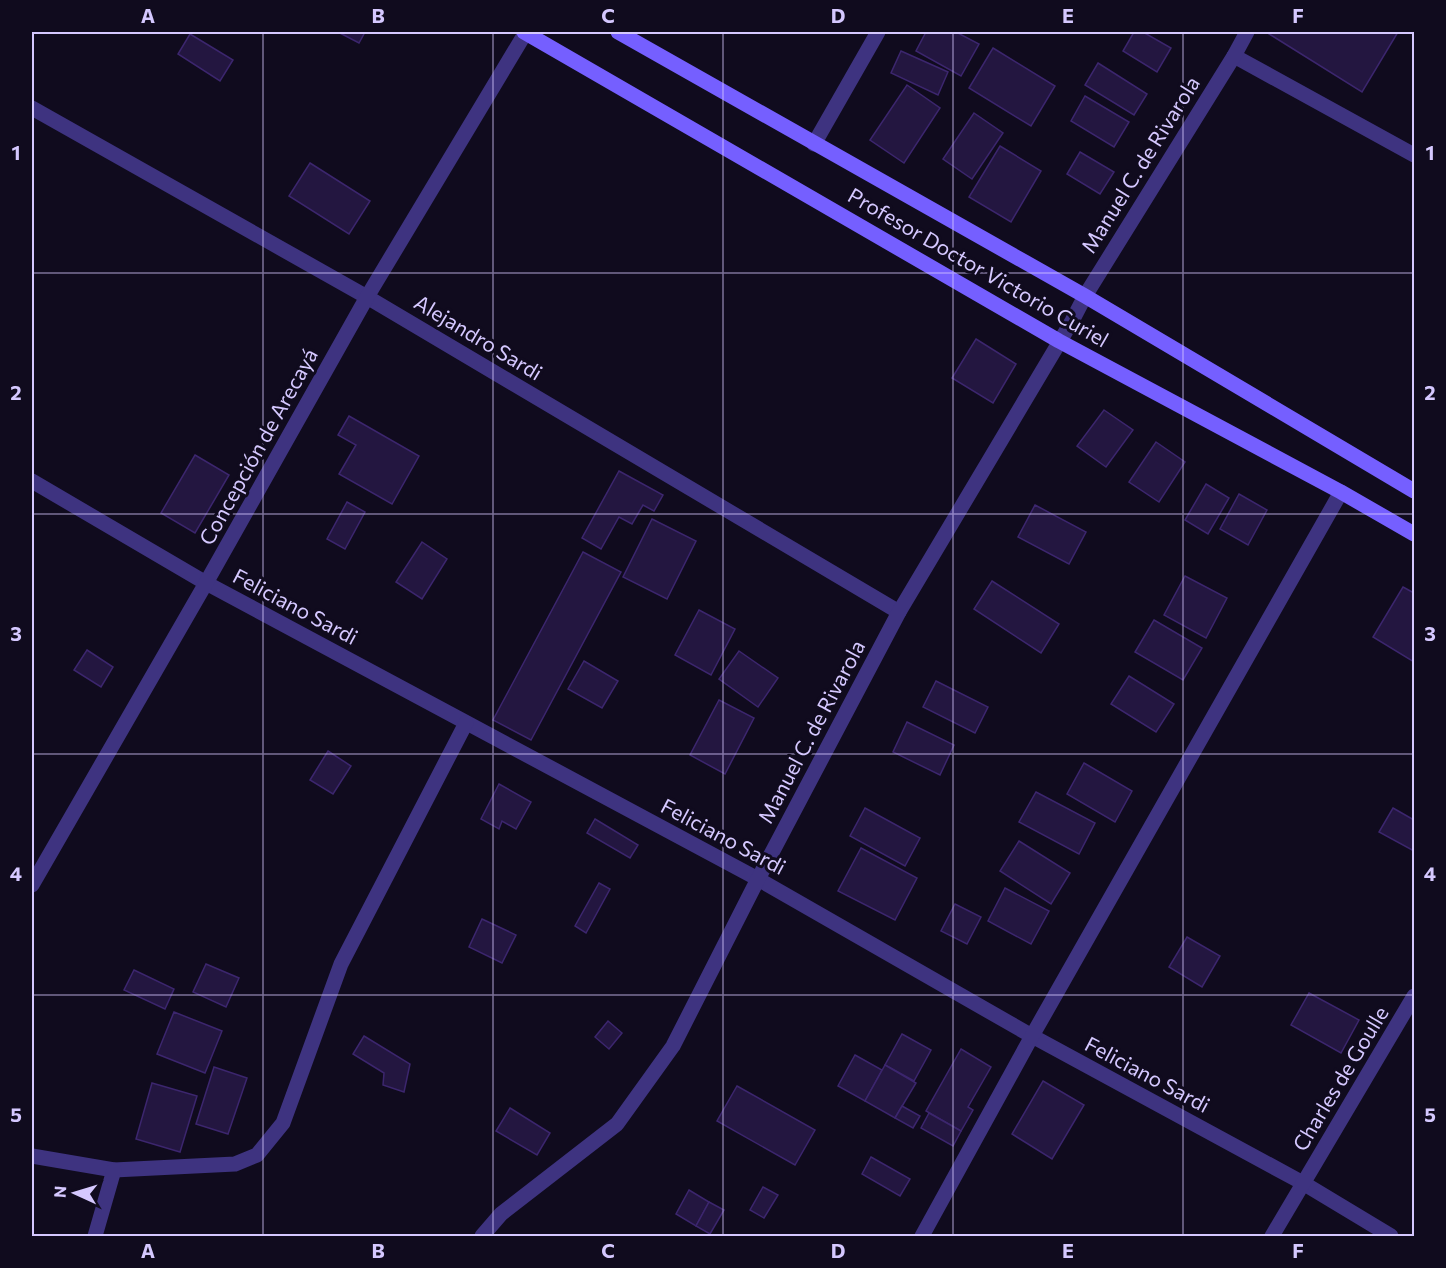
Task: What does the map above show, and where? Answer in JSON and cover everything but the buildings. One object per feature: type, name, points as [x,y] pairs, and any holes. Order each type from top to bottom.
[{"type":"main road","name":"Profesor Doctor Victorio Curiel","points":[[525,32],[1059,341],[1341,492],[1414,534]]},
{"type":"main road","name":"Profesor Doctor Victorio Curiel","points":[[618,32],[1085,296],[1414,491]]},
{"type":"street","name":"Concepción de Arecayá","points":[[32,885],[367,297],[525,32]]},
{"type":"street","points":[[814,144],[878,32]]},
{"type":"street","name":"Manuel C. de Rivarola","points":[[482,1236],[501,1214],[617,1124],[674,1046],[758,879],[899,612],[1085,296],[1247,32]]},
{"type":"street","points":[[1233,56],[1414,155]]},
{"type":"street","name":"Alejandro Sardi","points":[[32,108],[367,297],[899,612]]},
{"type":"street","name":"Feliciano Sardi","points":[[32,482],[206,583],[758,879],[1032,1036],[1303,1183],[1391,1236]]},
{"type":"street","points":[[922,1236],[1032,1036],[1341,492]]},
{"type":"street","points":[[32,1156],[114,1170],[235,1164],[257,1155],[283,1123],[341,964],[466,723]]},
{"type":"street","name":"Charles de Goulle","points":[[1272,1236],[1414,996]]},
{"type":"street","points":[[95,1236],[114,1170]]}]
